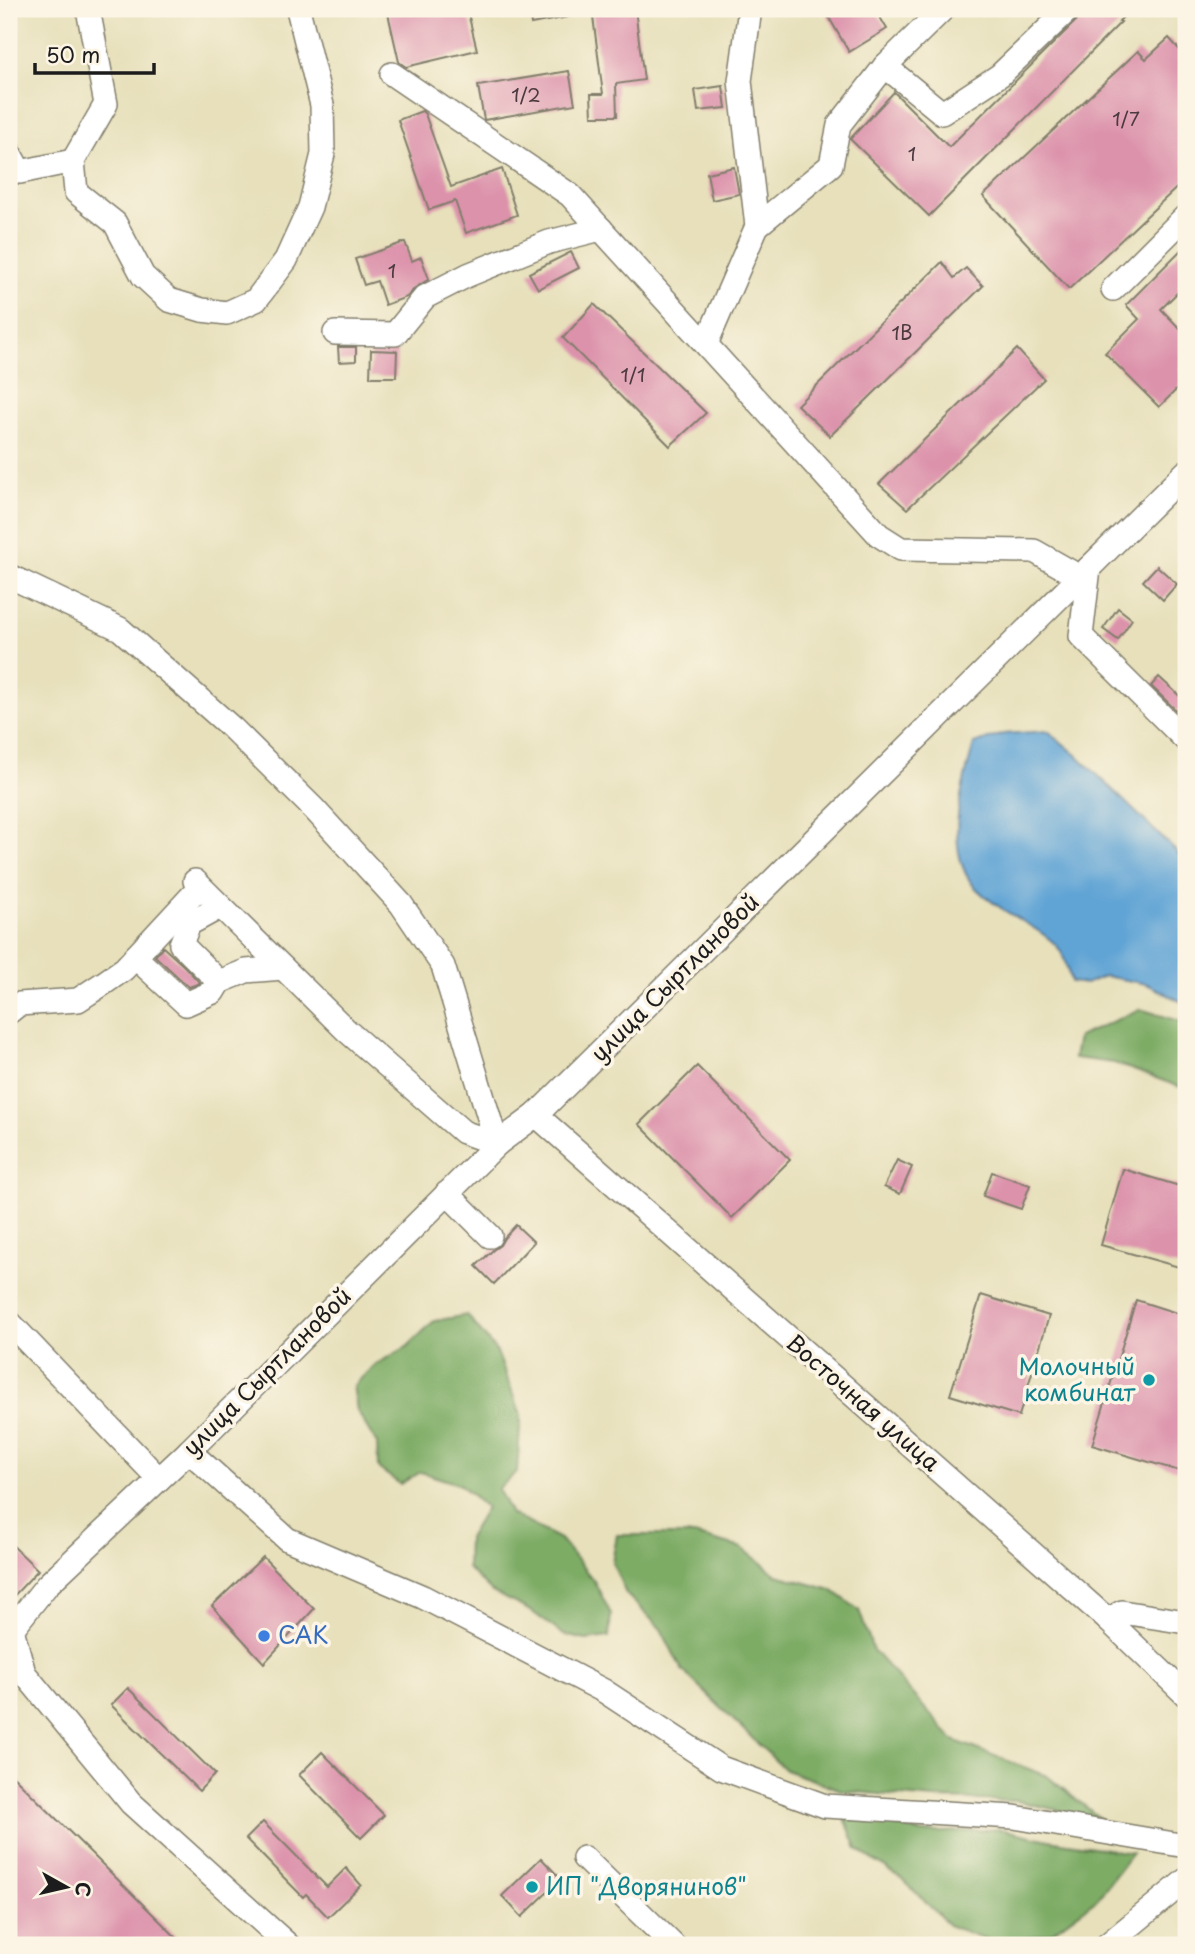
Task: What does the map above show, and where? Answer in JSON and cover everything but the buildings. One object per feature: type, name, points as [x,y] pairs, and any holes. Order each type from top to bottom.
[{"type":"street","points":[[88,9],[106,104],[73,161],[76,192],[115,223],[143,276],[169,300],[202,310],[227,313],[256,300],[286,260],[310,207],[323,154],[322,105],[298,9]]},
{"type":"street","points":[[706,344],[757,226],[831,165],[839,125],[885,66],[943,9]]},
{"type":"street","points":[[885,66],[942,113],[1000,75],[1069,9]]},
{"type":"street","points":[[749,16],[740,81],[757,226]]},
{"type":"street","points":[[393,74],[570,195],[879,535],[901,549],[1034,551],[1084,572],[1081,636],[1186,740]]},
{"type":"street","points":[[9,152],[20,172],[73,161]]},
{"type":"street","points":[[1113,289],[1186,216]]},
{"type":"street","points":[[335,334],[395,334],[425,297],[468,275],[549,242],[601,229]]},
{"type":"street","name":"улица Сыртлановой","points":[[10,1628],[47,1585],[189,1451],[497,1144],[536,1115],[1084,572],[1184,478]]},
{"type":"street","points":[[9,576],[120,629],[232,728],[314,809],[401,904],[443,966],[497,1144]]},
{"type":"street","points":[[9,1012],[19,1004],[78,1000],[124,969],[197,884],[346,1030],[463,1132],[497,1144]]},
{"type":"street","points":[[219,982],[181,944],[189,924],[220,907]]},
{"type":"street","points":[[135,957],[186,1004],[213,992],[219,982],[246,971],[283,968]]},
{"type":"street","name":"Восточная улица","points":[[536,1115],[1108,1620],[1186,1695]]},
{"type":"street","points":[[447,1193],[491,1236]]},
{"type":"street","points":[[9,1322],[159,1479]]},
{"type":"street","points":[[189,1451],[287,1539],[423,1597],[604,1691],[721,1768],[825,1807],[1014,1817],[1186,1846]]},
{"type":"street","points":[[1108,1620],[1122,1612],[1186,1622]]},
{"type":"street","points":[[10,1628],[24,1673],[131,1803],[288,1945]]},
{"type":"street","points":[[584,1858],[673,1945]]},
{"type":"street","points":[[1107,1945],[1186,1880]]},
{"type":"green space","points":[[1140,1009],[1186,1023],[1186,1089],[1114,1063],[1074,1058],[1078,1037]]},
{"type":"green space","points":[[467,1315],[497,1352],[521,1415],[517,1472],[498,1489],[511,1514],[560,1539],[594,1581],[611,1614],[609,1637],[586,1640],[564,1635],[531,1611],[492,1592],[467,1568],[468,1538],[486,1508],[461,1485],[421,1472],[400,1484],[378,1468],[377,1444],[357,1411],[353,1386],[376,1364],[407,1347],[434,1321]]},
{"type":"green space","points":[[617,1535],[694,1535],[742,1548],[777,1575],[832,1590],[859,1610],[873,1650],[953,1740],[1047,1776],[1102,1820],[1017,1801],[934,1799],[844,1791],[785,1770],[682,1670],[661,1629],[626,1594],[612,1562]]},
{"type":"green space","points":[[845,1818],[877,1821],[922,1833],[1001,1829],[1049,1840],[1132,1853],[1097,1899],[1051,1933],[999,1944],[950,1926],[902,1879],[857,1849]]},
{"type":"water","points":[[1048,731],[1078,756],[1186,861],[1186,1004],[1147,984],[1104,976],[1086,984],[1071,982],[1064,959],[1056,946],[986,897],[972,884],[964,869],[957,834],[958,815],[974,744],[1003,734]]},
{"type":"place","name":"Молочный комбинат","points":[[1149,1380]]},
{"type":"place","name":"САК","points":[[264,1636]]},
{"type":"place","name":"ИП \"Дворянинов\"","points":[[532,1887]]}]
